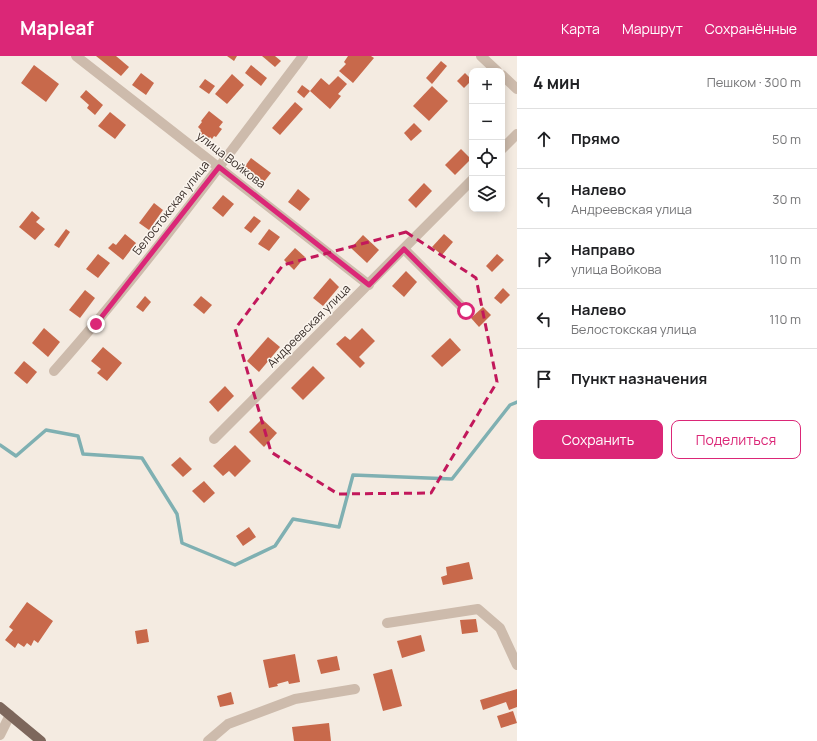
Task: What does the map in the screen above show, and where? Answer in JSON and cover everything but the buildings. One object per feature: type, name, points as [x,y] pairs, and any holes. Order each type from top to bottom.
[{"type":"main road","points":[[0,707],[42,741]]},
{"type":"street","name":"улица Войкова","points":[[76,56],[369,285]]},
{"type":"street","name":"Белостокская улица","points":[[54,371],[96,324],[219,167],[303,56]]},
{"type":"street","points":[[481,56],[495,68]]},
{"type":"street","points":[[505,78],[517,90]]},
{"type":"street","points":[[505,146],[517,134]]},
{"type":"street","name":"Андреевская улица","points":[[214,439],[469,183]]},
{"type":"street","points":[[404,249],[466,311]]},
{"type":"street","points":[[387,623],[478,609],[500,628],[517,665]]},
{"type":"street","points":[[208,741],[228,724],[295,699],[355,689]]},
{"type":"street","points":[[0,734],[10,715]]},
{"type":"highlighted area","points":[[406,232],[476,278],[497,382],[431,493],[338,494],[271,452],[235,329],[283,265]]},
{"type":"waterway","points":[[0,445],[16,456],[46,430],[78,436],[83,454],[142,458],[177,514],[182,543],[235,565],[275,546],[293,519],[339,527],[353,475],[452,479],[510,405],[517,402]]},
{"type":"route","points":[[96,324],[219,167],[369,285],[404,249],[466,311]]}]
